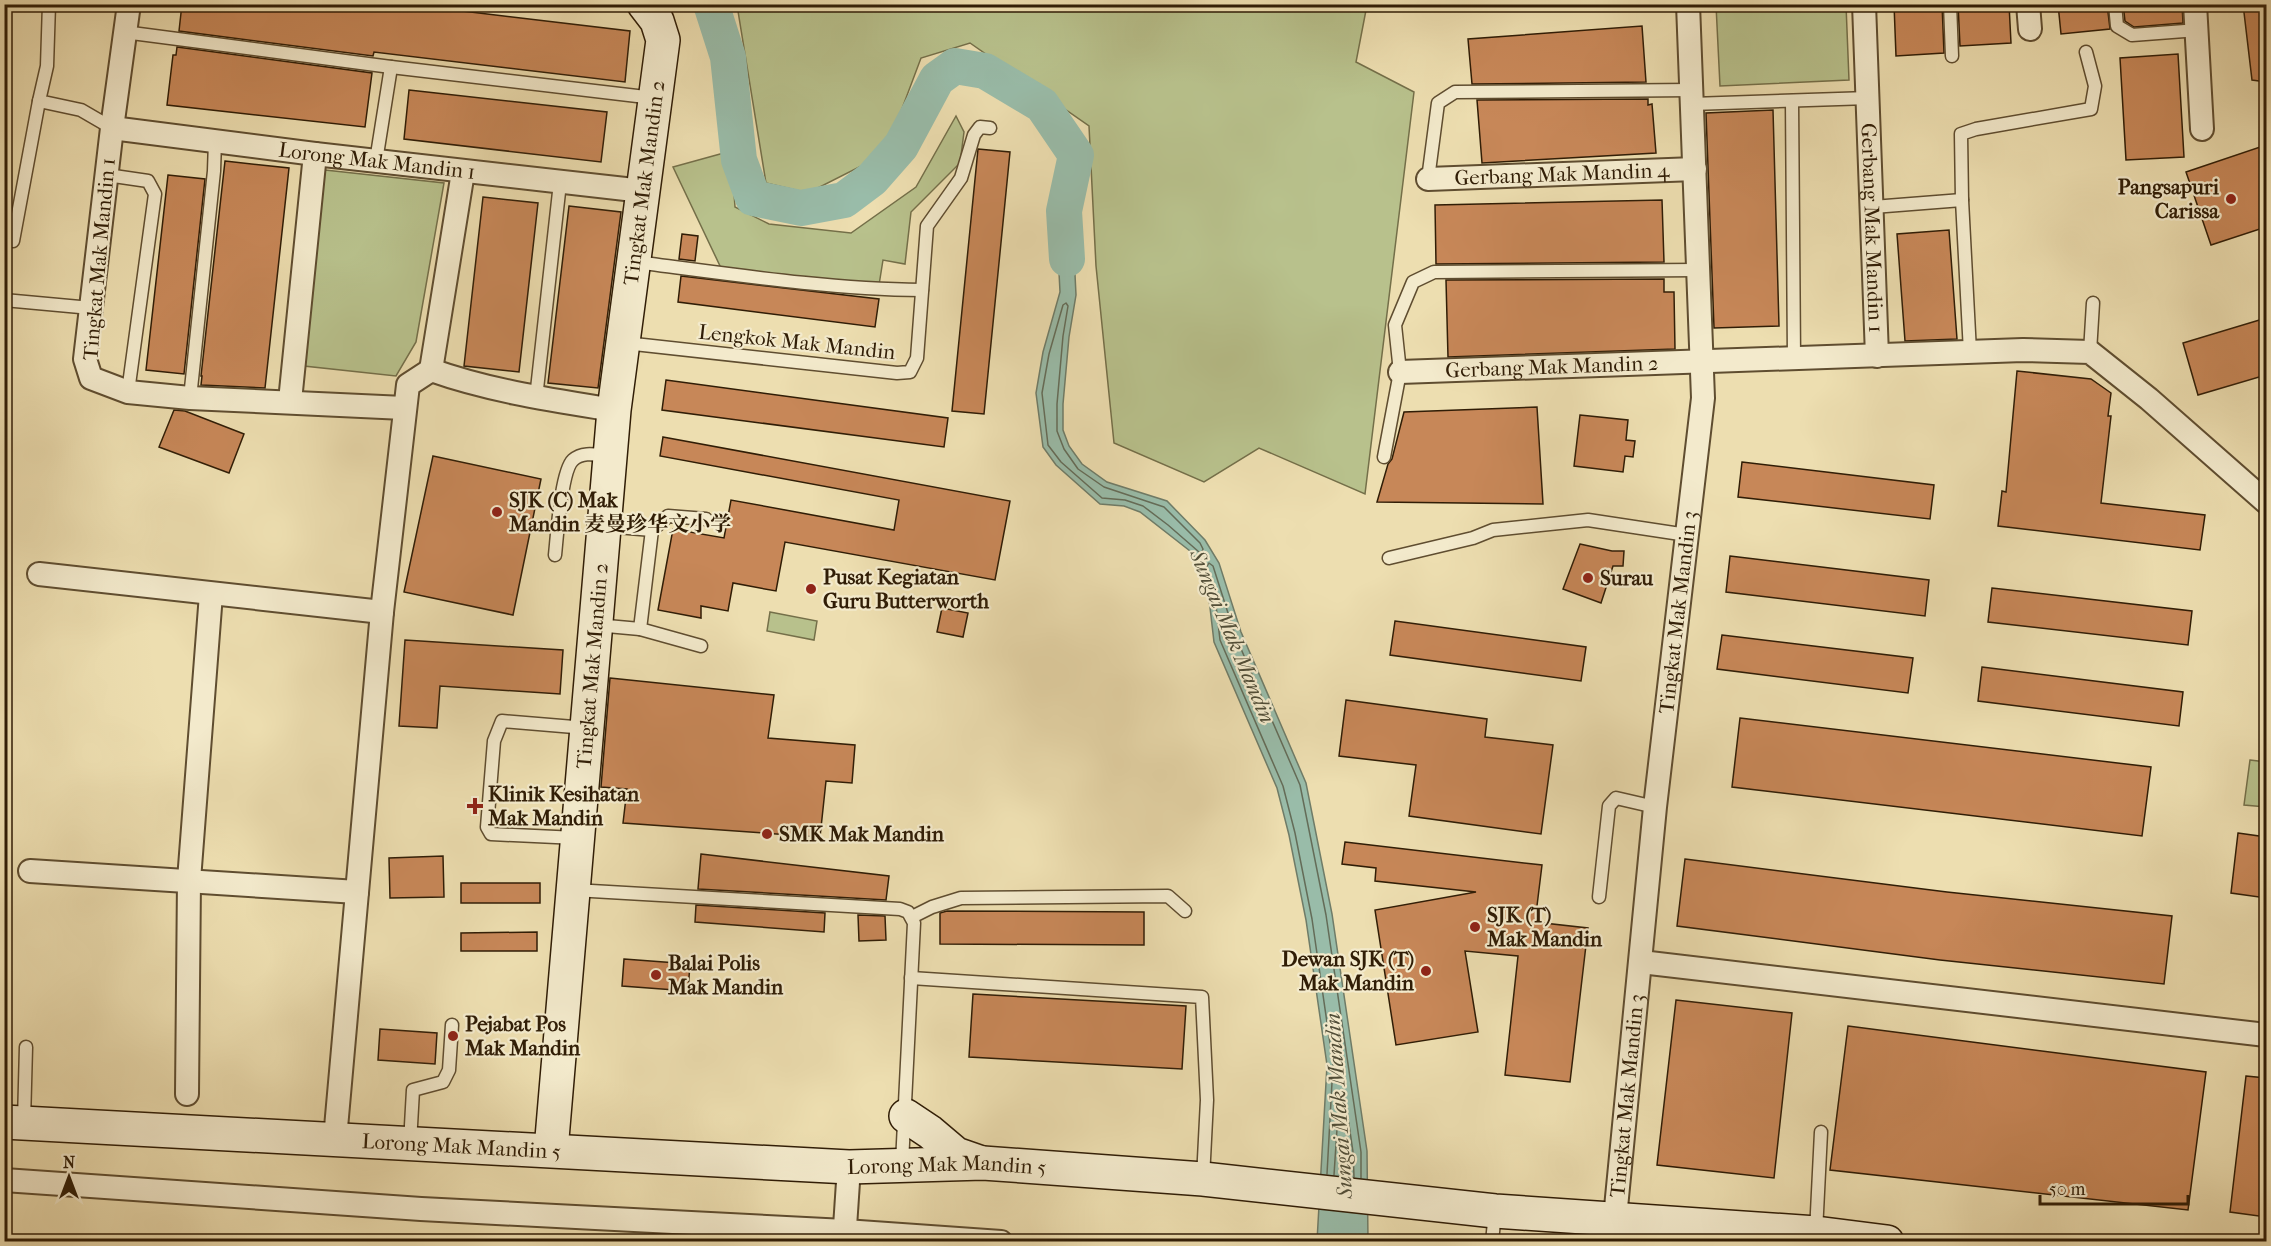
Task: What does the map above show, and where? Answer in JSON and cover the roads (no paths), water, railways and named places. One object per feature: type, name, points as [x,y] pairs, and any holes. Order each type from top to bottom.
[{"type":"street","name":"Tingkat Mak Mandin 1","points":[[129,4],[85,359],[91,378],[128,392],[190,398],[404,408]]},
{"type":"street","name":"Tingkat Mak Mandin 3","points":[[1615,1218],[1626,1089],[1656,807],[1703,398],[1688,4]]},
{"type":"street","name":"Gerbang Mak Mandin 1","points":[[1864,4],[1877,356]]},
{"type":"street","points":[[2028,4],[2030,29]]},
{"type":"street","points":[[2195,4],[2202,129]]},
{"type":"street","name":"Tingkat Mak Mandin 2","points":[[551,1150],[614,410],[663,40],[657,21],[646,6]]},
{"type":"street","name":"Lorong Mak Mandin 1","points":[[112,128],[463,172],[643,191]]},
{"type":"street","points":[[290,401],[315,154]]},
{"type":"street","name":"Gerbang Mak Mandin 4","points":[[1428,179],[1695,169]]},
{"type":"street","points":[[335,1140],[382,612],[404,408],[408,385],[431,370],[463,172]]},
{"type":"street","name":"Gerbang Mak Mandin 2","points":[[1400,372],[2023,350],[2090,352]]},
{"type":"street","points":[[2090,352],[2149,399],[2266,502]]},
{"type":"street","points":[[431,370],[462,381],[536,398],[614,410]]},
{"type":"street","points":[[39,574],[382,612]]},
{"type":"street","points":[[187,1094],[189,880],[211,594]]},
{"type":"street","points":[[30,871],[357,892]]},
{"type":"street","points":[[1641,962],[2266,1035]]},
{"type":"street","points":[[906,1116],[956,1154],[983,1164]]},
{"type":"street","name":"Lorong Mak Mandin 5","points":[[14,1123],[849,1167],[902,1164],[983,1164],[1203,1179],[1425,1202],[1494,1226],[1615,1218],[1869,1240]]},
{"type":"street","points":[[845,1236],[849,1167]]},
{"type":"street","points":[[4,1180],[845,1236],[1001,1242]]},
{"type":"lane","points":[[13,241],[47,66],[49,4]]},
{"type":"lane","points":[[1950,4],[1952,56]]},
{"type":"lane","points":[[2115,4],[2117,26],[2132,34],[2198,30]]},
{"type":"lane","points":[[124,32],[391,67],[656,98]]},
{"type":"lane","points":[[1970,352],[1961,134],[1976,129],[2091,109],[2095,86],[2086,52]]},
{"type":"lane","points":[[376,161],[391,67]]},
{"type":"lane","points":[[1428,179],[1438,103],[1455,92],[1792,101],[1869,98]]},
{"type":"lane","points":[[39,101],[81,110],[112,128]]},
{"type":"lane","points":[[1792,101],[1794,359]]},
{"type":"lane","name":"Lengkok Mak Mandin","points":[[623,343],[885,372],[910,372],[917,358],[927,226],[961,178],[974,135],[980,127],[990,128]]},
{"type":"lane","points":[[190,398],[214,171],[215,141]]},
{"type":"lane","points":[[107,175],[148,181],[155,194],[128,392]]},
{"type":"lane","points":[[536,398],[560,183]]},
{"type":"lane","points":[[1873,207],[1962,200]]},
{"type":"lane","points":[[634,262],[806,284],[882,290],[922,290]]},
{"type":"lane","points":[[1384,457],[1400,372],[1395,325],[1413,282],[1434,272],[1698,270]]},
{"type":"lane","points":[[4,300],[91,308]]},
{"type":"lane","points":[[2090,352],[2092,303]]},
{"type":"lane","points":[[555,555],[565,472],[573,460],[587,454],[610,457]]},
{"type":"lane","points":[[640,629],[652,530],[668,516],[706,519]]},
{"type":"lane","points":[[1389,558],[1473,538],[1493,530],[1588,520],[1687,535]]},
{"type":"lane","points":[[604,526],[652,530]]},
{"type":"lane","points":[[596,625],[640,629],[701,646]]},
{"type":"lane","points":[[578,838],[491,834],[487,827],[494,741],[502,722],[587,728]]},
{"type":"lane","points":[[1599,897],[1609,806],[1616,798],[1656,807]]},
{"type":"lane","points":[[573,890],[900,909],[909,912],[914,923],[902,1164]]},
{"type":"lane","points":[[912,917],[932,907],[961,898],[1168,896],[1185,911]]},
{"type":"lane","points":[[911,978],[1202,997],[1207,1100],[1203,1179]]},
{"type":"lane","points":[[410,1144],[413,1090],[443,1082],[449,1070],[452,1025]]},
{"type":"lane","points":[[14,1123],[26,1047]]},
{"type":"lane","points":[[1805,1236],[1821,1132]]},
{"type":"water","points":[[1064,211],[1073,234],[1076,295],[1069,337],[1063,404],[1063,430],[1069,446],[1082,464],[1107,482],[1167,501],[1205,540],[1219,563],[1241,632],[1306,783],[1332,914],[1367,1151],[1368,1241],[1317,1241],[1327,1065],[1306,920],[1277,788],[1214,642],[1209,599],[1201,566],[1190,551],[1140,512],[1124,506],[1100,504],[1056,465],[1043,447],[1036,393],[1043,352],[1060,292],[1057,234]]},
{"type":"waterway","name":"Sungai Mak Mandin","points":[[711,4],[728,57],[739,160],[753,198],[801,208],[844,200],[872,179],[901,146],[937,79],[955,66],[985,71],[1042,105],[1076,155],[1064,211],[1067,259]]},
{"type":"place","name":"Pangsapuri Carissa","points":[[2231,199]]},
{"type":"place","name":"SJK (C) Mak Mandin 麦曼珍华文小学","points":[[497,512]]},
{"type":"place","name":"Surau","points":[[1588,578]]},
{"type":"place","name":"Pusat Kegiatan Guru Butterworth","points":[[811,589]]},
{"type":"place","name":"Klinik Kesihatan Mak Mandin","points":[[475,806]]},
{"type":"place","name":"SMK Mak Mandin","points":[[767,834]]},
{"type":"place","name":"SJK (T) Mak Mandin","points":[[1475,927]]},
{"type":"place","name":"Dewan SJK (T) Mak Mandin","points":[[1426,971]]},
{"type":"place","name":"Balai Polis Mak Mandin","points":[[656,975]]},
{"type":"place","name":"Pejabat Pos Mak Mandin","points":[[453,1036]]}]
